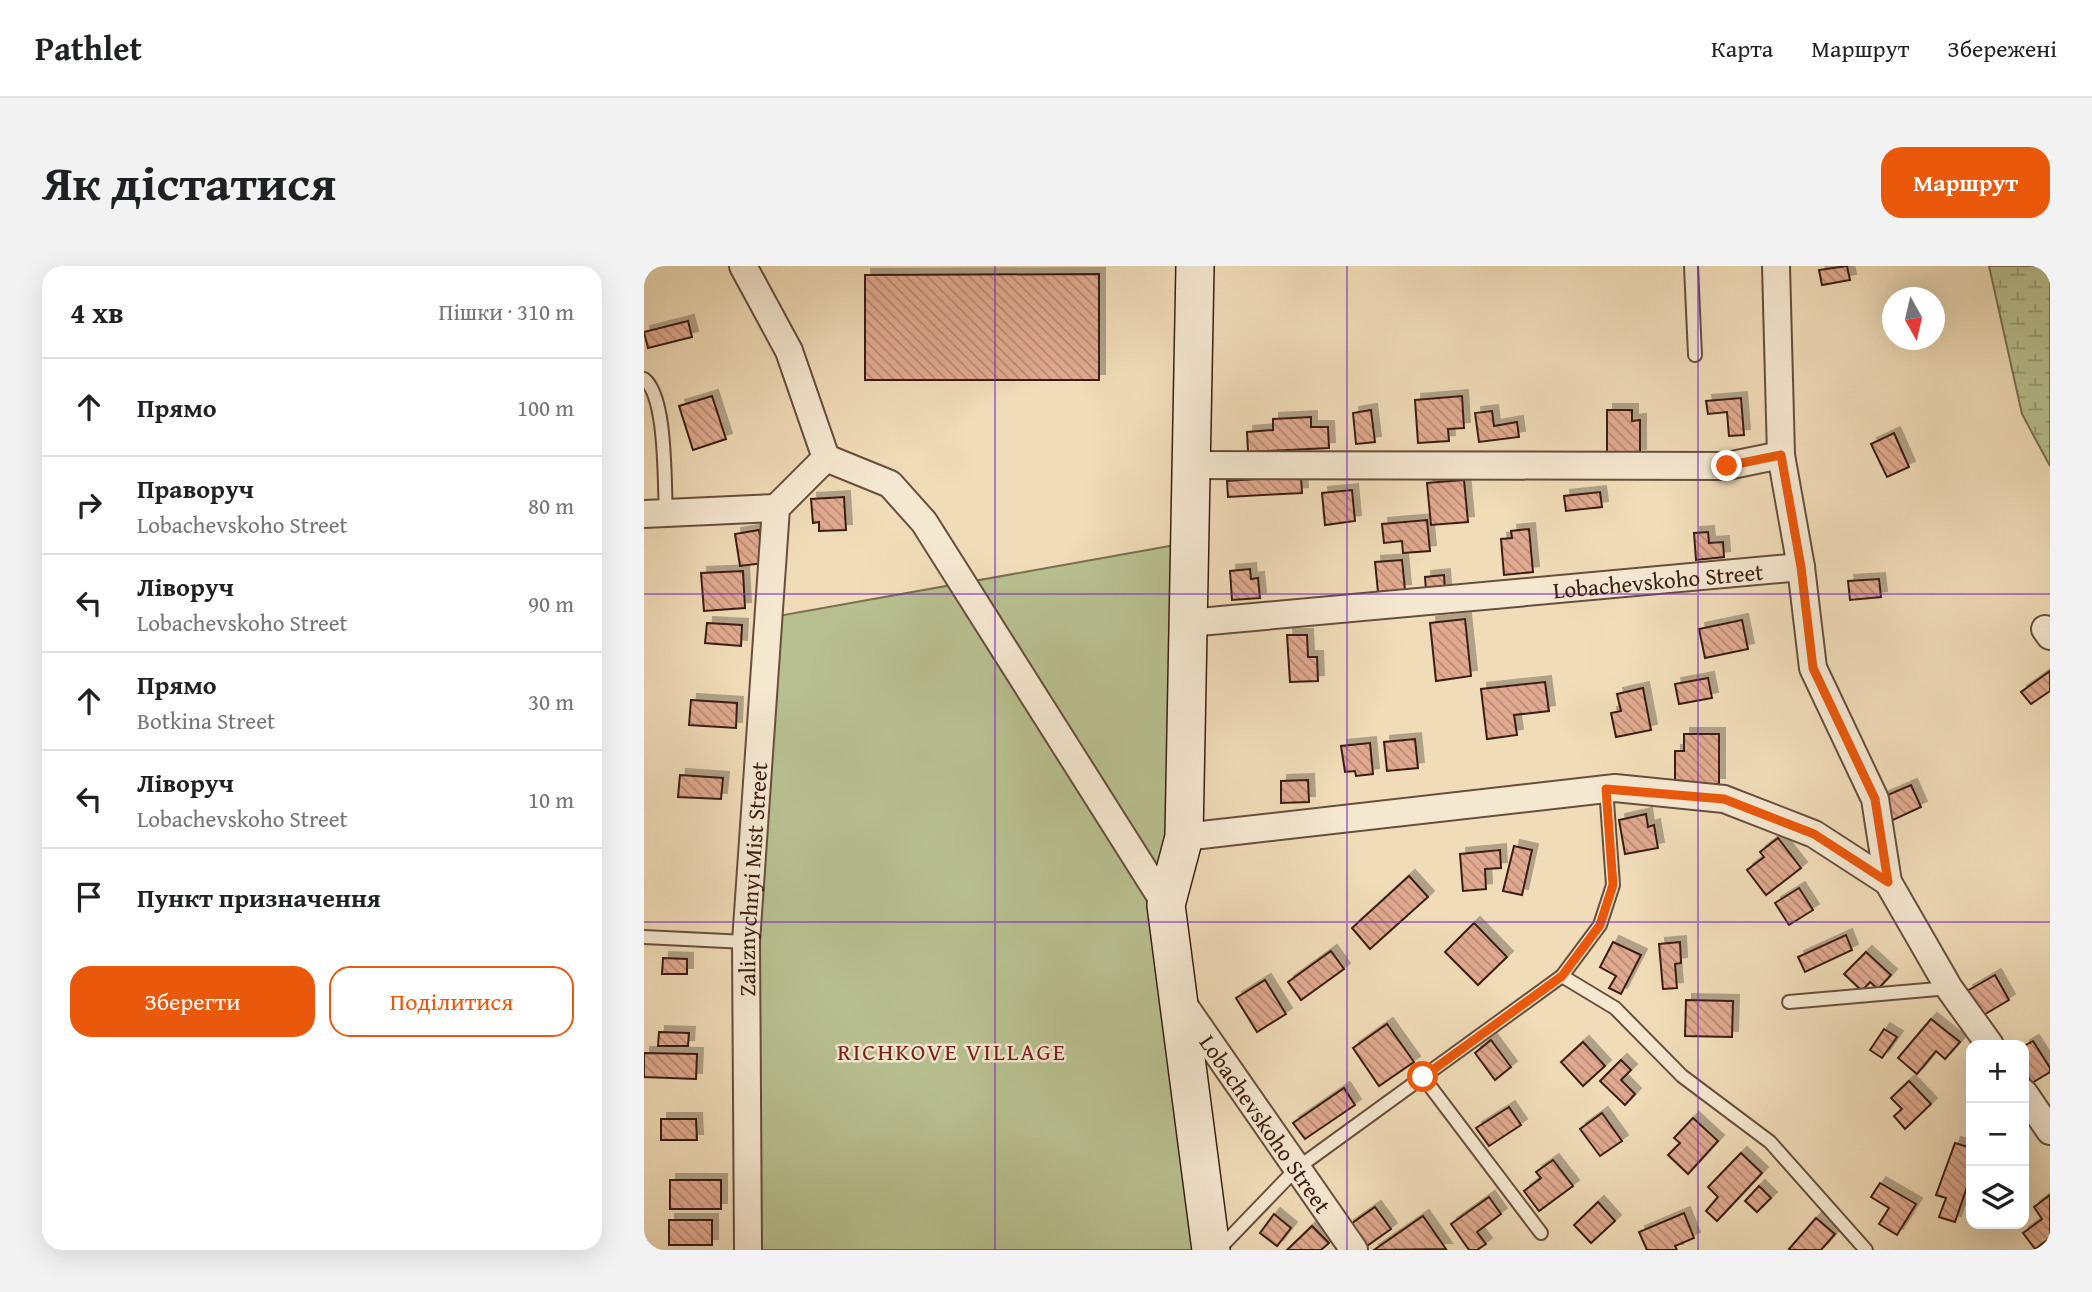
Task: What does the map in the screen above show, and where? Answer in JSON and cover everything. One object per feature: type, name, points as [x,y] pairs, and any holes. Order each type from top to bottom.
[{"type":"street","points":[[743,266],[789,351],[826,458],[890,484],[924,522],[1166,905]]},
{"type":"street","name":"Lobachevskoho Street","points":[[1195,266],[1184,837],[1166,905],[1178,996],[1221,1248]]},
{"type":"street","points":[[1776,266],[1781,455],[1801,567],[1813,668],[1875,799],[1888,882],[1949,988],[1986,1040]]},
{"type":"street","points":[[1191,465],[1727,466],[1781,455]]},
{"type":"street","points":[[655,513],[776,508],[826,458]]},
{"type":"street","name":"Zaliznychnyi Mist Street","points":[[748,1250],[746,942],[776,508]]},
{"type":"street","name":"Lobachevskoho Street","points":[[1188,623],[1801,567]]},
{"type":"street","points":[[1184,837],[1606,789],[1724,799],[1814,834],[1888,882]]},
{"type":"street","name":"Lobachevskoho Street","points":[[1178,996],[1354,1250]]},
{"type":"street","points":[[2029,1100],[2050,1131]]},
{"type":"lane","points":[[1691,266],[1695,355]]},
{"type":"lane","points":[[644,379],[650,383],[660,408],[655,513]]},
{"type":"lane","points":[[1221,1248],[1296,1169],[1562,976],[1600,925],[1613,885],[1606,789]]},
{"type":"lane","points":[[644,937],[746,942]]},
{"type":"lane","points":[[1562,976],[1615,1008],[1682,1076],[1770,1142],[1866,1250]]},
{"type":"lane","points":[[1789,1002],[1949,988]]},
{"type":"lane","points":[[1423,1077],[1541,1233]]},
{"type":"green space","points":[[1989,266],[2050,266],[2050,466],[2022,414]]},
{"type":"green space","points":[[1181,544],[1175,835],[1200,1250],[759,1250],[759,932],[778,616]]},
{"type":"building","points":[[1847,266],[1850,280],[1822,285],[1819,270]]},
{"type":"building","points":[[1099,274],[1099,380],[865,380],[865,275]]},
{"type":"building","points":[[688,321],[692,337],[648,348],[644,332]]},
{"type":"building","points":[[712,396],[726,439],[693,450],[679,406]]},
{"type":"building","points":[[1462,396],[1464,428],[1448,429],[1449,441],[1418,443],[1415,400]]},
{"type":"building","points":[[1741,398],[1744,435],[1729,436],[1727,412],[1708,414],[1706,401]]},
{"type":"building","points":[[1371,410],[1375,442],[1356,444],[1353,413]]},
{"type":"building","points":[[1607,410],[1632,410],[1632,421],[1640,420],[1640,455],[1607,455]]},
{"type":"building","points":[[1492,411],[1494,426],[1517,422],[1519,437],[1479,442],[1475,413]]},
{"type":"building","points":[[1311,417],[1311,427],[1328,427],[1329,448],[1248,452],[1247,432],[1273,430],[1273,419]]},
{"type":"building","points":[[1894,433],[1909,467],[1887,477],[1871,444]]},
{"type":"building","points":[[1301,476],[1302,493],[1228,497],[1227,481]]},
{"type":"building","points":[[1464,480],[1468,522],[1431,525],[1427,483]]},
{"type":"building","points":[[1352,490],[1355,521],[1325,525],[1322,493]]},
{"type":"building","points":[[1600,492],[1602,507],[1566,511],[1564,496]]},
{"type":"building","points":[[844,497],[846,530],[819,531],[819,522],[813,523],[811,499]]},
{"type":"building","points":[[1427,520],[1430,551],[1403,553],[1402,541],[1384,543],[1382,524]]},
{"type":"building","points":[[1529,529],[1533,572],[1504,575],[1501,539],[1512,538],[1511,531]]},
{"type":"building","points":[[759,530],[764,563],[740,566],[735,534]]},
{"type":"building","points":[[1708,532],[1709,543],[1723,542],[1724,557],[1696,560],[1694,533]]},
{"type":"building","points":[[1402,560],[1405,590],[1378,592],[1375,562]]},
{"type":"building","points":[[1250,569],[1251,579],[1258,578],[1260,598],[1232,600],[1230,571]]},
{"type":"building","points":[[743,571],[745,608],[704,611],[701,573]]},
{"type":"building","points":[[1444,575],[1445,589],[1426,590],[1425,577]]},
{"type":"building","points":[[1879,579],[1881,597],[1850,600],[1848,581]]},
{"type":"building","points":[[1465,619],[1471,676],[1436,681],[1430,623]]},
{"type":"building","points":[[1742,620],[1748,649],[1705,658],[1699,629]]},
{"type":"building","points":[[707,623],[742,625],[741,646],[705,643]]},
{"type":"building","points":[[1287,635],[1307,635],[1308,657],[1317,657],[1318,681],[1290,682]]},
{"type":"building","points":[[2050,671],[2050,691],[2031,704],[2021,692]]},
{"type":"building","points":[[1708,678],[1712,698],[1679,704],[1675,684]]},
{"type":"building","points":[[1545,682],[1549,711],[1514,715],[1517,735],[1487,739],[1481,689]]},
{"type":"building","points":[[1643,688],[1651,730],[1616,737],[1611,713],[1621,711],[1617,694]]},
{"type":"building","points":[[691,700],[737,703],[736,728],[689,725]]},
{"type":"building","points":[[1684,734],[1719,734],[1719,784],[1675,784],[1675,751],[1684,751]]},
{"type":"building","points":[[1415,739],[1418,768],[1387,771],[1384,742]]},
{"type":"building","points":[[1370,743],[1373,774],[1356,776],[1355,771],[1345,772],[1341,746]]},
{"type":"building","points":[[680,775],[723,778],[721,799],[678,797]]},
{"type":"building","points":[[1308,780],[1309,802],[1281,803],[1281,781]]},
{"type":"building","points":[[1911,785],[1921,807],[1893,820],[1883,797]]},
{"type":"building","points":[[1646,814],[1648,827],[1654,825],[1658,848],[1625,854],[1619,820]]},
{"type":"building","points":[[1778,838],[1801,868],[1766,895],[1747,870],[1764,857],[1760,852]]},
{"type":"building","points":[[1514,846],[1532,850],[1522,895],[1503,891]]},
{"type":"building","points":[[1500,850],[1501,868],[1485,869],[1486,889],[1463,891],[1460,854]]},
{"type":"building","points":[[1409,876],[1428,897],[1370,949],[1352,928]]},
{"type":"building","points":[[1799,888],[1813,910],[1789,925],[1775,903]]},
{"type":"building","points":[[1474,923],[1507,957],[1478,985],[1445,952]]},
{"type":"building","points":[[1846,935],[1852,950],[1805,972],[1798,957]]},
{"type":"building","points":[[1613,942],[1641,955],[1621,994],[1609,988],[1616,976],[1600,967]]},
{"type":"building","points":[[1680,942],[1681,963],[1675,964],[1677,988],[1663,989],[1659,944]]},
{"type":"building","points":[[1331,951],[1344,969],[1301,1000],[1288,982]]},
{"type":"building","points":[[1866,952],[1891,975],[1878,989],[1870,982],[1862,991],[1844,974]]},
{"type":"building","points":[[663,958],[687,959],[687,974],[662,974]]},
{"type":"building","points":[[1995,975],[2009,1000],[1982,1016],[1967,991]]},
{"type":"building","points":[[1265,980],[1286,1014],[1257,1032],[1236,998]]},
{"type":"building","points":[[1686,1000],[1733,1001],[1732,1037],[1685,1036]]},
{"type":"building","points":[[1931,1019],[1960,1042],[1945,1059],[1936,1051],[1917,1074],[1898,1058]]},
{"type":"building","points":[[1387,1024],[1414,1062],[1379,1086],[1353,1048]]},
{"type":"building","points":[[1884,1029],[1897,1037],[1882,1058],[1870,1050]]},
{"type":"building","points":[[659,1032],[689,1033],[688,1046],[658,1046]]},
{"type":"building","points":[[1491,1040],[1511,1067],[1495,1080],[1475,1053]]},
{"type":"building","points":[[2033,1041],[2050,1068],[2050,1072],[2032,1083],[2029,1078],[2029,1043]]},
{"type":"building","points":[[1583,1042],[1605,1066],[1583,1086],[1561,1062]]},
{"type":"building","points":[[644,1053],[697,1054],[696,1079],[644,1077]]},
{"type":"building","points":[[1621,1060],[1631,1070],[1621,1080],[1635,1094],[1625,1105],[1600,1081]]},
{"type":"building","points":[[1909,1081],[1931,1104],[1905,1129],[1894,1116],[1902,1109],[1891,1098]]},
{"type":"building","points":[[1344,1088],[1355,1105],[1305,1139],[1293,1123]]},
{"type":"building","points":[[1509,1107],[1521,1125],[1489,1146],[1476,1128]]},
{"type":"building","points":[[1602,1113],[1622,1141],[1600,1156],[1580,1129]]},
{"type":"building","points":[[1693,1118],[1718,1141],[1688,1174],[1668,1155],[1680,1143],[1674,1138]]},
{"type":"building","points":[[661,1119],[696,1119],[697,1140],[661,1140]]},
{"type":"building","points":[[1955,1143],[1966,1146],[1966,1190],[1955,1222],[1939,1217],[1946,1198],[1936,1195]]},
{"type":"building","points":[[1741,1153],[1762,1173],[1717,1221],[1706,1211],[1718,1197],[1708,1187]]},
{"type":"building","points":[[1553,1160],[1573,1186],[1539,1211],[1524,1191],[1541,1178],[1536,1172]]},
{"type":"building","points":[[670,1180],[721,1180],[721,1209],[670,1209]]},
{"type":"building","points":[[1880,1183],[1916,1204],[1897,1235],[1879,1224],[1889,1208],[1871,1197]]},
{"type":"building","points":[[1759,1186],[1771,1198],[1757,1212],[1745,1201]]},
{"type":"building","points":[[2050,1195],[2050,1238],[2035,1249],[2023,1233],[2042,1219],[2034,1207]]},
{"type":"building","points":[[1489,1197],[1501,1214],[1477,1232],[1486,1244],[1477,1250],[1469,1250],[1451,1224]]},
{"type":"building","points":[[1598,1202],[1615,1221],[1591,1243],[1574,1225]]},
{"type":"building","points":[[1375,1207],[1391,1229],[1364,1248],[1348,1226]]},
{"type":"building","points":[[1684,1213],[1694,1238],[1675,1246],[1677,1250],[1647,1250],[1639,1232]]},
{"type":"building","points":[[1274,1214],[1291,1228],[1277,1246],[1260,1233]]},
{"type":"building","points":[[1423,1216],[1446,1249],[1374,1250]]},
{"type":"building","points":[[1816,1218],[1835,1234],[1821,1250],[1789,1249]]},
{"type":"building","points":[[669,1220],[712,1220],[712,1245],[669,1245]]},
{"type":"building","points":[[1312,1226],[1329,1243],[1321,1250],[1287,1250]]},
{"type":"district","name":"RICHKOVE VILLAGE","points":[[952,1051]]},
{"type":"route","points":[[1423,1077],[1562,976],[1600,925],[1613,885],[1606,789],[1724,799],[1814,834],[1888,882],[1875,799],[1813,668],[1801,567],[1781,455],[1727,466]]}]
